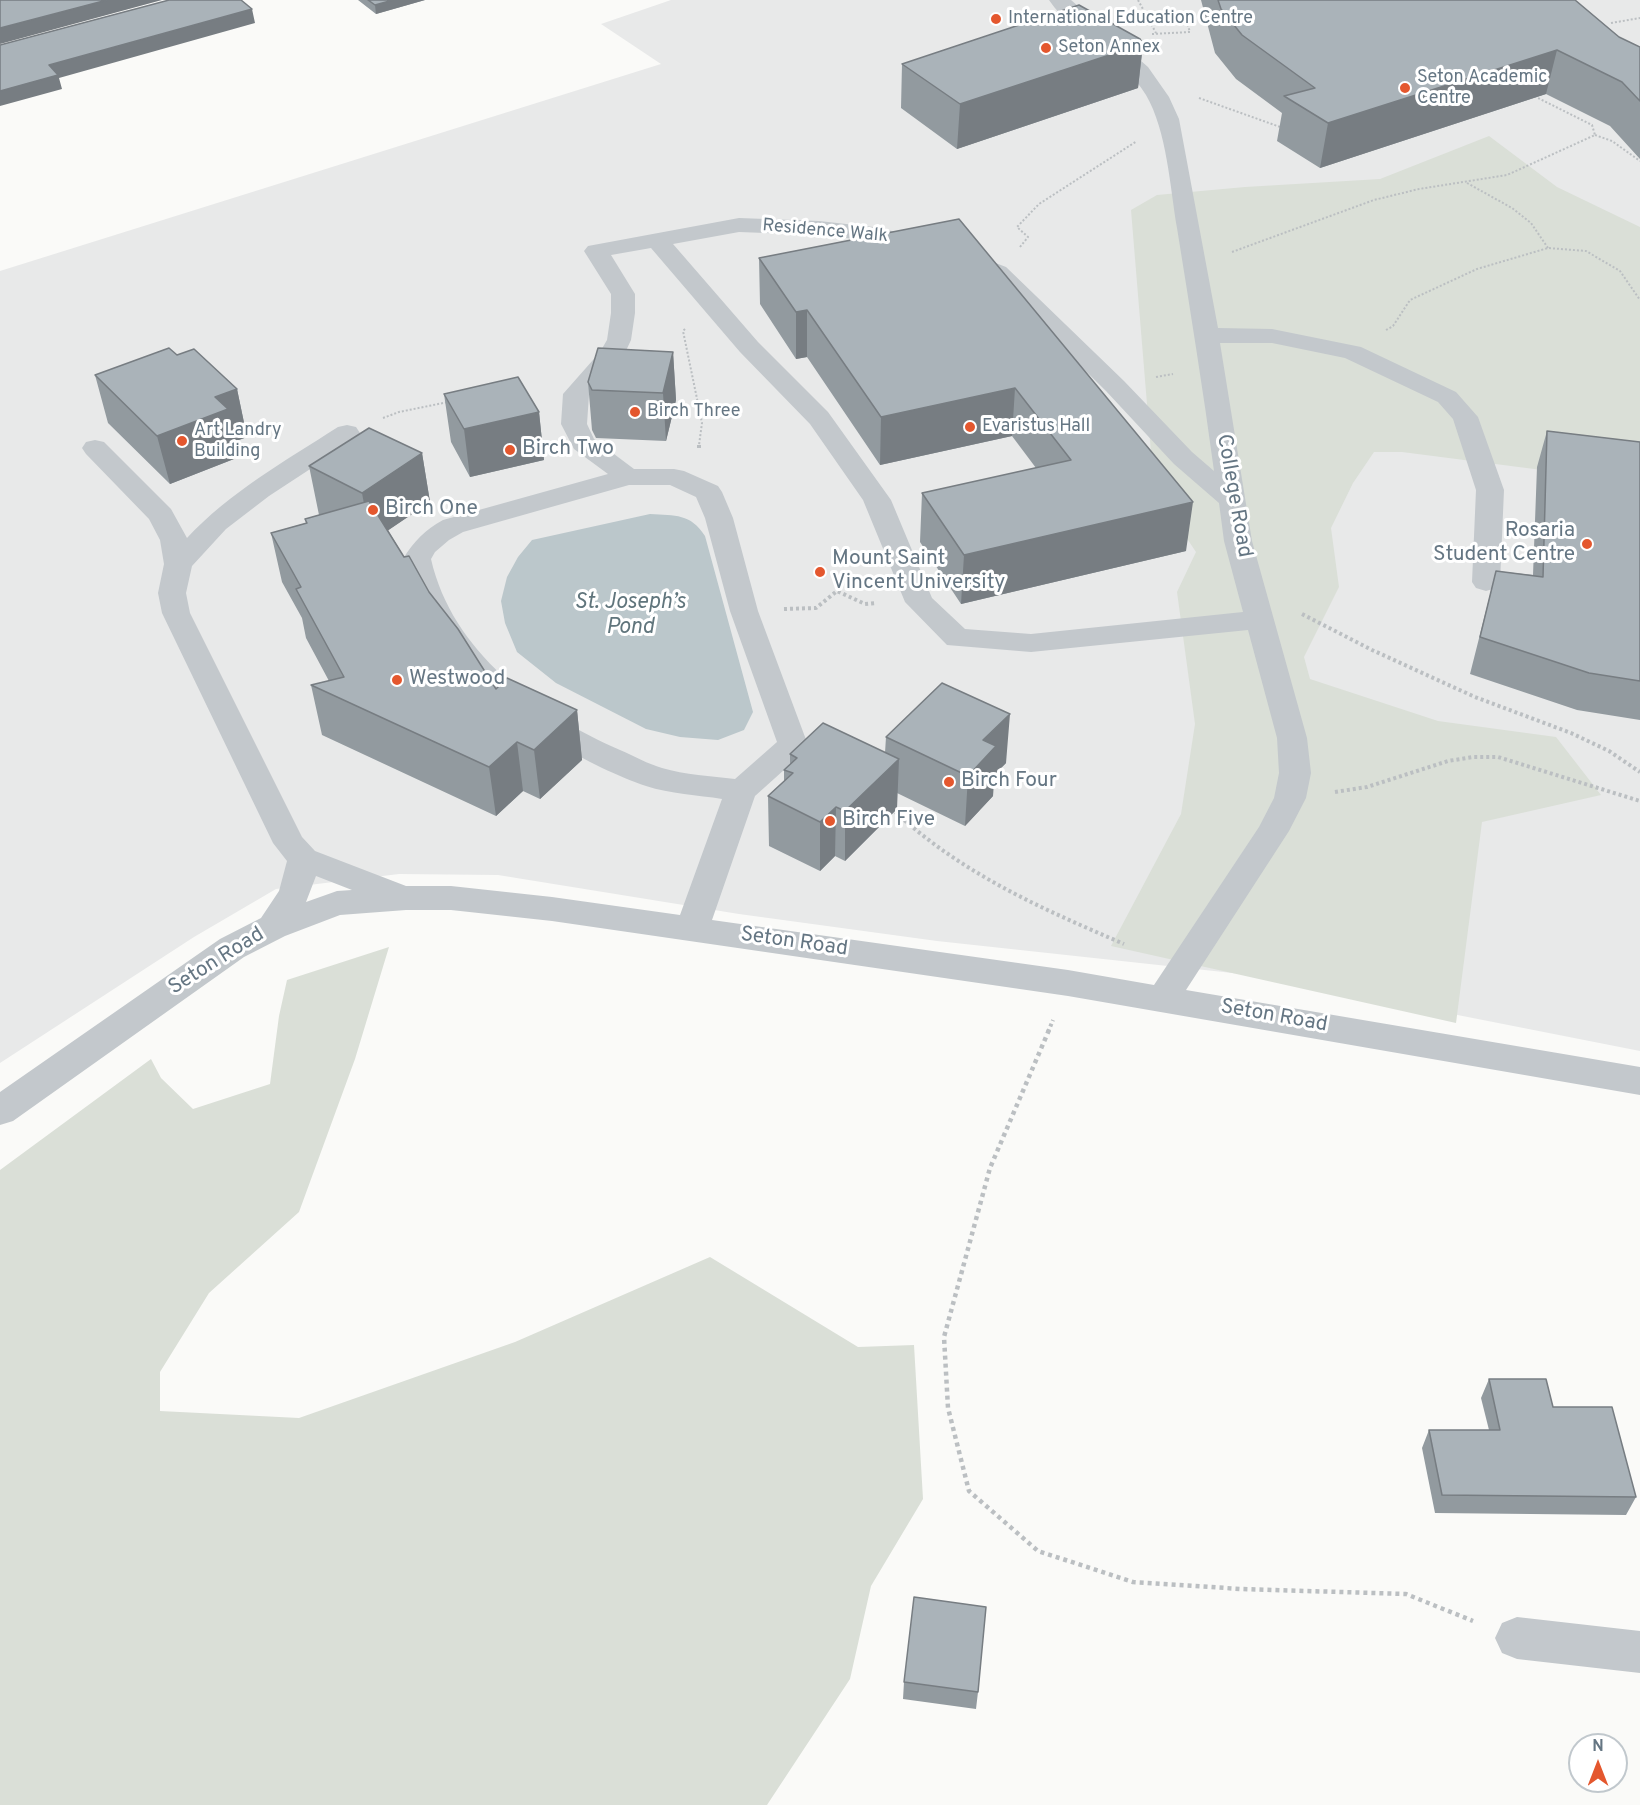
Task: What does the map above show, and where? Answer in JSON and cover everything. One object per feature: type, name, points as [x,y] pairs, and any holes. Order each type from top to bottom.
[{"type":"street","name":"College Road","points":[[1059,0],[1100,38],[1141,71],[1158,97],[1168,119],[1180,176],[1238,541],[1292,738],[1295,773],[1290,798],[1273,831],[1163,998]]},
{"type":"street","name":"Residence Walk","points":[[628,477],[583,443],[574,424],[576,394],[611,355],[619,340],[623,313],[622,294],[596,251],[739,225],[819,228],[873,234],[940,248]]},
{"type":"street","points":[[656,239],[749,347],[819,418],[877,500],[919,602],[957,638],[1031,643],[1258,620]]},
{"type":"street","points":[[969,259],[998,272],[1115,386],[1183,458],[1231,499]]},
{"type":"street","points":[[1206,335],[1272,336],[1352,352],[1447,396],[1465,417],[1490,490],[1486,582]]},
{"type":"street","points":[[178,564],[216,523],[259,490],[347,433]]},
{"type":"street","points":[[95,448],[161,514],[174,540],[178,564],[172,593],[176,612],[289,843],[304,859],[406,898]]},
{"type":"street","points":[[692,929],[741,791],[793,745],[744,611],[719,518],[708,492],[674,477],[628,477],[453,526],[424,547],[417,559],[421,577],[453,640],[482,675],[528,711],[586,747],[656,778],[741,791]]},
{"type":"street","points":[[273,927],[295,893],[304,859]]},
{"type":"street","name":"Seton Road","points":[[0,1111],[232,948],[273,927],[337,903],[406,898],[451,898],[552,909],[1068,983],[1640,1081]]},
{"type":"street","points":[[1517,1638],[1640,1652]]},
{"type":"path","points":[[1138,0],[1156,33],[1190,32],[1188,26]]},
{"type":"path","points":[[1611,23],[1640,18]]},
{"type":"path","points":[[1195,97],[1290,130]]},
{"type":"path","points":[[1536,97],[1592,125],[1595,135]]},
{"type":"path","points":[[1228,254],[1374,200],[1419,189],[1507,175],[1595,135],[1612,141],[1640,161]]},
{"type":"path","points":[[1020,247],[1028,237],[1017,227],[1040,204],[1139,140]]},
{"type":"path","points":[[1466,182],[1512,208],[1531,223],[1548,248]]},
{"type":"path","points":[[1352,352],[1393,326],[1410,300],[1477,269],[1548,248],[1586,251],[1620,271],[1640,300]]},
{"type":"path","points":[[674,477],[699,453],[702,423],[683,332],[687,326]]},
{"type":"path","points":[[347,433],[399,411],[455,400]]},
{"type":"path","points":[[744,611],[816,608],[837,591],[865,604],[919,602]]},
{"type":"path","points":[[1294,610],[1372,650],[1475,697],[1571,733],[1610,751],[1640,772]]},
{"type":"path","points":[[1333,792],[1393,780],[1448,761],[1473,757],[1498,757],[1640,801]]},
{"type":"path","points":[[888,805],[904,821],[957,863],[1018,898],[1124,944]]},
{"type":"path","points":[[1068,983],[990,1168],[944,1337],[948,1408],[969,1491],[1038,1551],[1133,1582],[1241,1589],[1406,1594],[1517,1638]]},
{"type":"shaded area","name":"Mount Saint Vincent University","points":[[671,0],[1640,0],[1640,1051],[1260,976],[937,941],[739,914],[498,875],[399,874],[276,889],[194,937],[0,1063],[0,271],[661,64],[601,24]]},
{"type":"shaded area","points":[[1489,136],[1557,187],[1640,227],[1640,529],[1573,474],[1402,452],[1374,452],[1353,483],[1331,528],[1339,587],[1304,657],[1310,679],[1438,721],[1556,737],[1601,795],[1482,822],[1456,1023],[1111,946],[1181,814],[1195,724],[1177,592],[1196,552],[1154,489],[1131,210],[1157,195],[1380,179]]},
{"type":"shaded area","points":[[389,947],[355,1059],[299,1212],[209,1293],[160,1372],[160,1411],[299,1418],[515,1342],[710,1257],[858,1347],[914,1345],[923,1499],[871,1586],[850,1679],[767,1805],[0,1805],[0,1170],[151,1059],[161,1078],[193,1109],[270,1084],[279,1016],[287,980]]},
{"type":"water","name":"St. Joseph’s Pond","points":[[650,514],[688,519],[705,536],[753,712],[744,730],[718,740],[680,737],[646,729],[556,683],[517,652],[505,623],[501,601],[507,577],[518,557],[532,540]]},
{"type":"building","points":[[0,0],[107,0],[0,28]]},
{"type":"building","points":[[169,0],[241,0],[252,9],[49,65],[58,75],[0,91],[0,45]]},
{"type":"building","points":[[368,0],[393,0],[375,5]]},
{"type":"building","points":[[1218,0],[1575,0],[1619,37],[1640,47],[1640,101],[1622,82],[1557,50],[1328,123],[1284,96],[1315,88],[1242,35],[1221,9]]},
{"type":"building","points":[[1079,5],[1140,39],[1143,44],[960,104],[902,64]]},
{"type":"building","points":[[959,219],[1193,502],[964,555],[922,493],[1071,460],[1015,388],[881,417],[807,310],[796,312],[759,258]]},
{"type":"building","points":[[169,348],[177,355],[194,349],[237,389],[215,397],[228,409],[157,436],[95,375]]},
{"type":"building","points":[[598,348],[673,352],[663,393],[592,390],[588,382]]},
{"type":"building","points":[[518,377],[539,412],[464,429],[444,394]]},
{"type":"building","points":[[369,428],[422,453],[362,493],[309,466]]},
{"type":"building","name":"Rosaria Student Centre","points":[[1547,431],[1640,442],[1640,681],[1589,673],[1480,637],[1496,571],[1543,577]]},
{"type":"building","name":"Westwood","points":[[369,501],[404,557],[409,556],[429,592],[458,629],[496,689],[507,678],[577,710],[534,750],[517,742],[489,767],[311,685],[344,677],[296,589],[301,587],[271,533],[307,523],[305,519]]},
{"type":"building","points":[[942,683],[1010,714],[983,740],[996,746],[968,776],[886,737]]},
{"type":"building","points":[[823,723],[899,759],[845,811],[836,807],[820,822],[768,796],[793,773],[784,770],[797,758],[790,754]]},
{"type":"building","points":[[1489,1379],[1546,1379],[1553,1407],[1612,1407],[1636,1497],[1442,1495],[1429,1430],[1500,1430]]},
{"type":"building","points":[[914,1597],[986,1607],[978,1692],[904,1682]]},
{"type":"place","name":"International Education Centre","points":[[996,19]]},
{"type":"place","name":"Seton Annex","points":[[1046,48]]},
{"type":"place","name":"Seton Academic Centre","points":[[1405,88]]},
{"type":"place","name":"Birch Three","points":[[635,412]]},
{"type":"place","name":"Evaristus Hall","points":[[970,427]]},
{"type":"place","name":"Art Landry Building","points":[[182,441]]},
{"type":"place","name":"Birch Two","points":[[510,450]]},
{"type":"place","name":"Birch One","points":[[373,510]]},
{"type":"place","name":"Rosaria Student Centre","points":[[1587,544]]},
{"type":"place","name":"Mount Saint Vincent University","points":[[820,572]]},
{"type":"place","name":"Westwood","points":[[397,680]]},
{"type":"place","name":"Birch Four","points":[[949,782]]},
{"type":"place","name":"Birch Five","points":[[830,821]]}]
